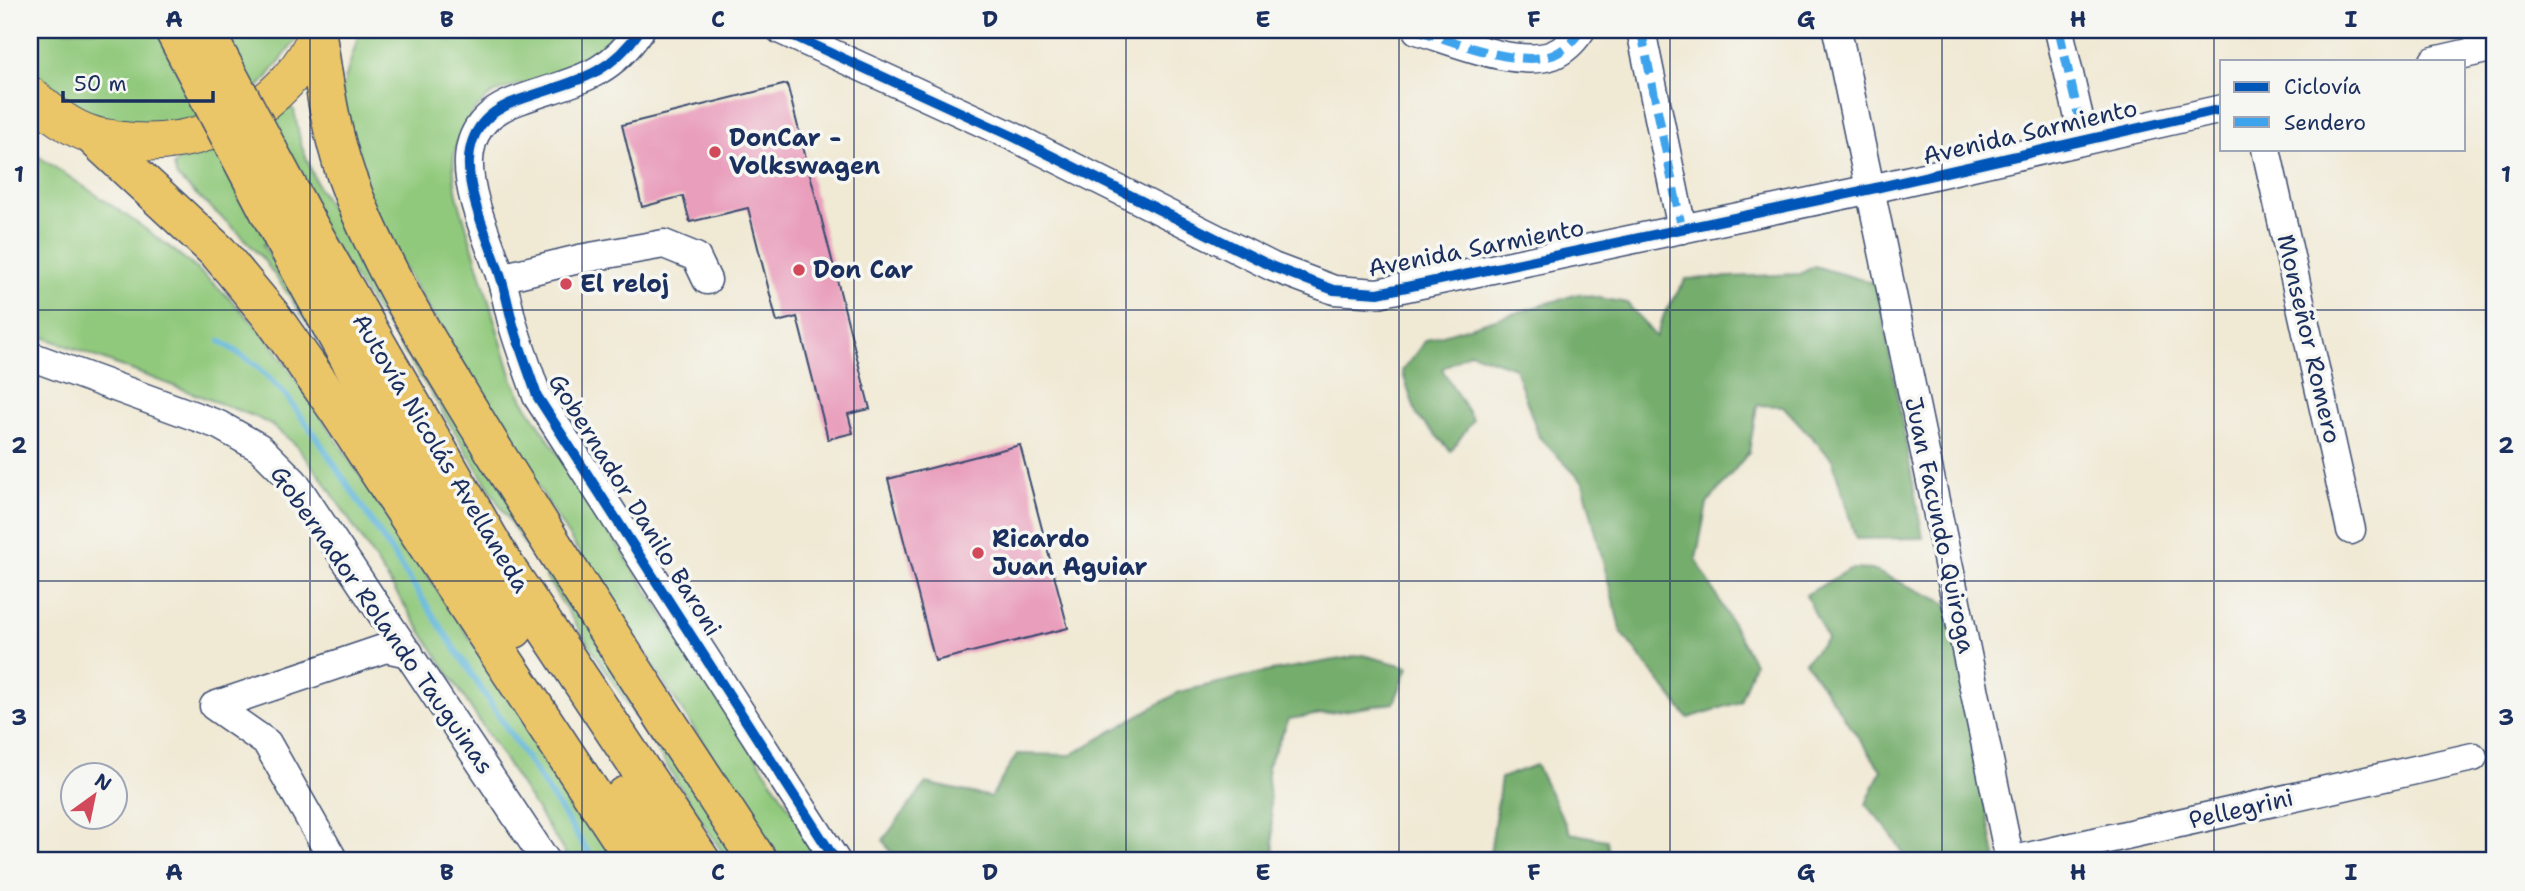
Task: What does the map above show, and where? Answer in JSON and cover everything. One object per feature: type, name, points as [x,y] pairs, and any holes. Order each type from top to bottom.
[{"type":"highway","name":"Autovía Nicolás Avellaneda","points":[[174,30],[294,230],[501,560],[701,861]]},
{"type":"highway","name":"Autovía Nicolás Avellaneda","points":[[204,30],[354,365],[491,593],[668,861]]},
{"type":"highway","points":[[318,32],[333,132],[346,176],[366,223],[415,320],[537,522],[758,861]]},
{"type":"highway","points":[[93,135],[219,253],[273,318],[338,410],[636,861]]},
{"type":"main road","points":[[38,106],[93,135],[140,143],[177,141],[213,132],[246,116],[275,94],[299,67],[318,32]]},
{"type":"street","name":"Gobernador Danilo Baroni","points":[[640,30],[629,47],[607,66],[580,80],[504,105],[491,113],[480,126],[472,146],[468,169],[470,190],[501,278],[537,396],[836,861]]},
{"type":"street","name":"Avenida Sarmiento","points":[[781,30],[1012,136],[1273,267],[1334,289],[1378,293],[1871,189],[2220,109]]},
{"type":"street","points":[[1417,30],[1523,59],[1554,54],[1574,40],[1581,30]]},
{"type":"street","points":[[1641,30],[1682,229]]},
{"type":"street","name":"Juan Facundo Quiroga","points":[[1837,30],[2010,861]]},
{"type":"street","points":[[2059,30],[2084,141]]},
{"type":"street","points":[[2438,60],[2495,47]]},
{"type":"street","name":"Monseñor Romero","points":[[2266,150],[2351,530]]},
{"type":"street","points":[[501,278],[579,259],[664,244],[696,257],[707,280]]},
{"type":"street","name":"Gobernador Rolando Tauguinas","points":[[30,356],[198,416],[260,448],[294,482],[546,861]]},
{"type":"street","points":[[334,861],[267,743],[214,706],[386,648],[409,653]]},
{"type":"street","name":"Pellegrini","points":[[2010,861],[2473,757]]},
{"type":"green space","points":[[30,30],[301,30],[261,85],[183,125],[96,121],[30,80]]},
{"type":"green space","points":[[360,30],[625,30],[604,50],[579,66],[499,91],[479,106],[462,130],[453,161],[458,199],[512,378],[523,400],[824,861],[780,861],[564,529],[366,206],[340,96]]},
{"type":"green space","points":[[287,106],[294,110],[301,145],[319,189],[746,861],[728,861],[500,506],[428,388],[314,218],[263,245],[648,861],[286,291],[263,259],[241,235],[177,177],[174,166],[179,159],[224,151],[268,126]]},
{"type":"green space","points":[[30,151],[128,217],[191,264],[248,317],[274,347],[620,861],[570,861],[326,484],[295,444],[273,426],[256,417],[30,332]]},
{"type":"green space","points":[[1814,266],[1877,284],[1923,538],[1856,539],[1832,459],[1783,406],[1757,405],[1749,452],[1707,504],[1696,559],[1754,663],[1740,702],[1688,718],[1621,632],[1583,482],[1539,437],[1515,368],[1470,352],[1442,369],[1473,420],[1451,451],[1417,416],[1402,371],[1426,340],[1578,294],[1627,303],[1656,337],[1665,312],[1686,279],[1800,274]]},
{"type":"green space","points":[[1850,569],[1873,570],[1948,604],[1996,861],[1909,861],[1866,804],[1881,770],[1805,661],[1827,639],[1806,595]]},
{"type":"green space","points":[[1363,655],[1408,667],[1394,703],[1289,719],[1267,767],[1275,861],[896,861],[883,840],[926,783],[991,797],[1017,754],[1071,755],[1179,692],[1266,672]]},
{"type":"green space","points":[[1536,765],[1570,833],[1607,840],[1610,861],[1489,861],[1501,778]]},
{"type":"building","name":"Don Car","points":[[787,84],[870,409],[848,414],[853,433],[828,439],[797,317],[777,322],[748,208],[690,222],[683,196],[642,207],[622,125]]},
{"type":"building","name":"Ricardo Juan Aguiar","points":[[1020,445],[1068,628],[935,661],[888,479]]},
{"type":"waterway","points":[[220,341],[256,365],[284,393],[317,438],[594,861]]},
{"type":"marked path","points":[[1417,30],[1503,56],[1521,58],[1553,55],[1569,44],[1581,30]]},
{"type":"marked path","points":[[1641,30],[1682,229]]},
{"type":"marked path","points":[[2059,30],[2084,140]]},
{"type":"cycle path","points":[[640,30],[627,46],[601,69],[519,100],[492,114],[476,132],[469,154],[475,203],[537,396],[836,861]]},
{"type":"cycle path","points":[[781,30],[1012,136],[1273,267],[1334,290],[1378,293],[1871,189],[2220,109]]},
{"type":"place","name":"DonCar - Volkswagen","points":[[715,152]]},
{"type":"place","name":"Don Car","points":[[799,270]]},
{"type":"place","name":"El reloj","points":[[566,284]]},
{"type":"place","name":"Ricardo Juan Aguiar","points":[[978,553]]}]
